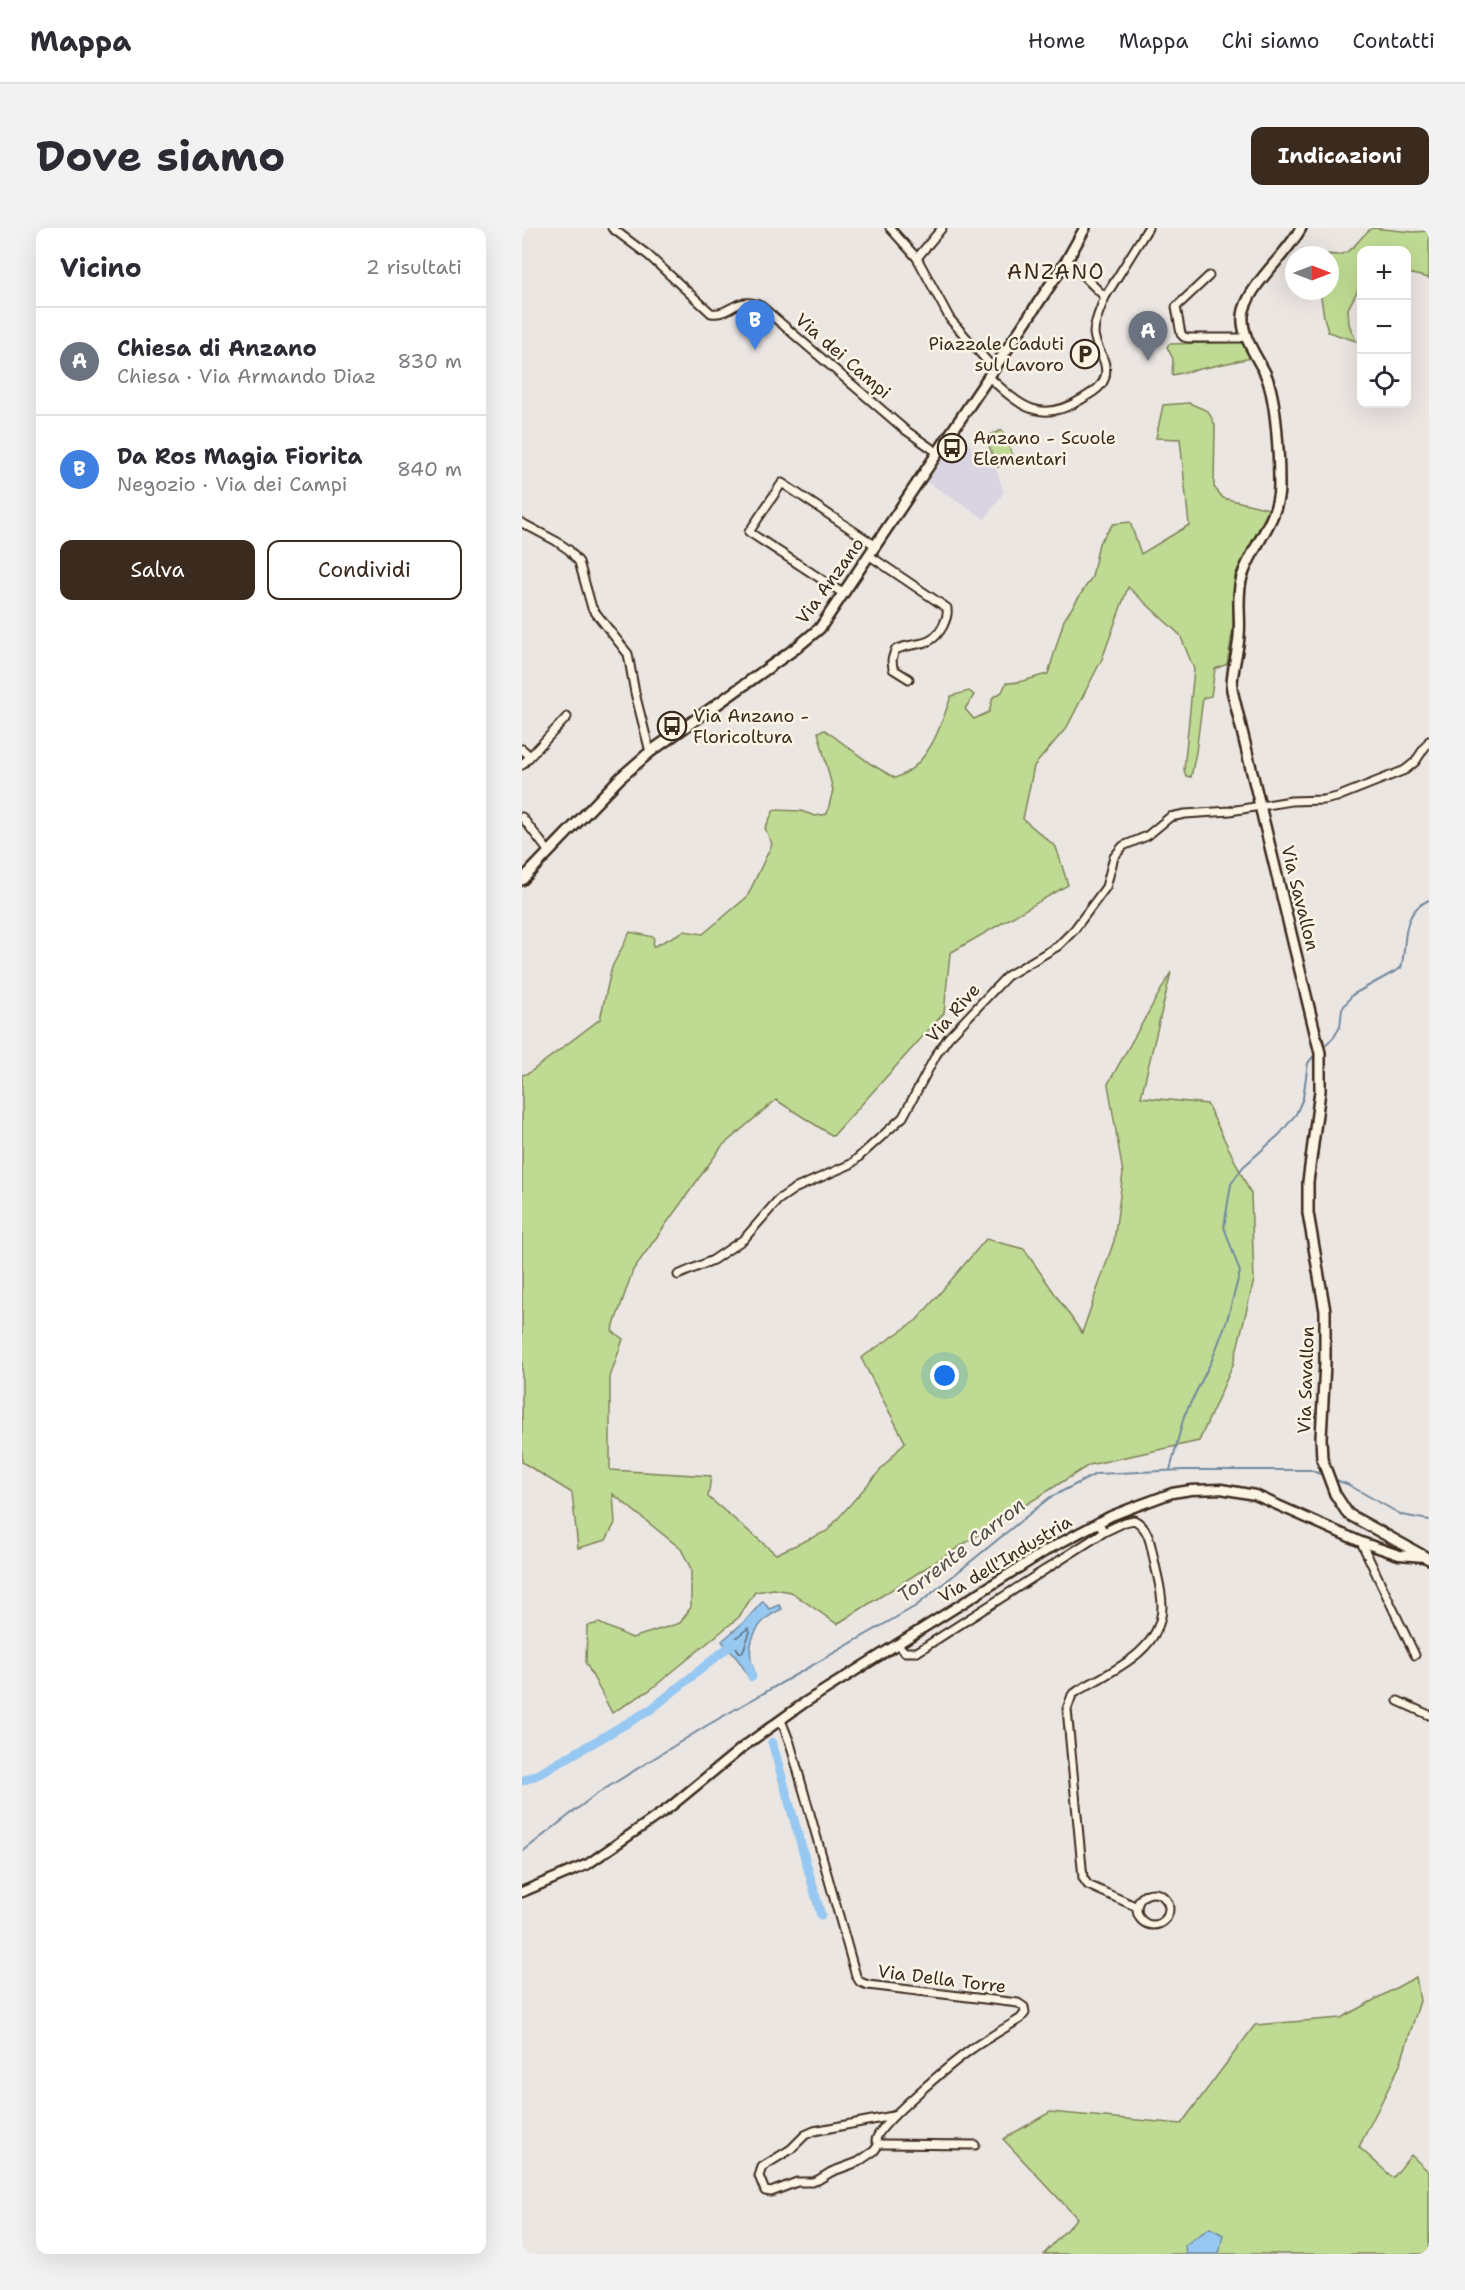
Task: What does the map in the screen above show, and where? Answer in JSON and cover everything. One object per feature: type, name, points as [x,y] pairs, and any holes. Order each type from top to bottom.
[{"type":"main road","name":"Via Anzano","points":[[522,880],[620,778],[650,752],[820,628],[1067,261],[1085,228]]},
{"type":"main road","name":"Via Savallon","points":[[1301,228],[1251,295],[1244,311],[1243,324],[1246,336],[1266,376],[1272,397],[1279,483],[1277,508],[1241,579],[1238,644],[1231,677],[1232,690],[1319,1049],[1320,1091],[1308,1182],[1308,1213],[1325,1311],[1322,1460],[1341,1505],[1358,1521],[1427,1558]]},
{"type":"street","name":"Via dei Campi","points":[[612,228],[648,255],[711,313],[717,314],[741,303],[761,306],[904,429],[938,453]]},
{"type":"street","points":[[890,228],[917,258],[950,319],[1018,404],[1056,412],[1070,406],[1103,383],[1106,370],[1105,359],[1094,332],[1105,297],[1148,228]]},
{"type":"street","points":[[917,258],[942,228]]},
{"type":"street","points":[[1067,261],[1105,297]]},
{"type":"street","points":[[1209,276],[1176,308],[1181,334],[1184,338],[1240,338],[1246,336]]},
{"type":"street","points":[[844,594],[749,532],[782,483],[876,546]]},
{"type":"street","points":[[522,523],[556,541],[569,550],[579,562],[592,608],[628,654],[650,752]]},
{"type":"street","points":[[870,556],[947,608],[948,615],[936,638],[895,650],[892,660],[893,669],[909,679]]},
{"type":"street","points":[[522,765],[567,717]]},
{"type":"street","name":"Via Rive","points":[[678,1275],[712,1260],[744,1239],[778,1200],[794,1189],[851,1164],[903,1116],[936,1055],[948,1038],[1007,976],[1058,946],[1074,930],[1107,886],[1114,857],[1123,846],[1147,836],[1170,817],[1230,812],[1260,805],[1324,800],[1337,796],[1405,770],[1415,762],[1429,741]]},
{"type":"street","points":[[522,749],[530,756]]},
{"type":"street","points":[[522,817],[549,852]]},
{"type":"street","name":"Via dell'Industria","points":[[522,1892],[588,1864],[670,1807],[781,1720],[1047,1550],[1098,1522],[1172,1492],[1221,1489],[1255,1495],[1361,1542],[1400,1555],[1427,1558]]},
{"type":"street","points":[[898,1645],[905,1652],[917,1652],[1104,1532],[1125,1521],[1134,1520],[1142,1526],[1150,1544],[1160,1588],[1160,1620],[1151,1641],[1132,1659],[1079,1689],[1072,1695],[1067,1709],[1083,1878],[1088,1885],[1137,1907]]},
{"type":"street","points":[[1098,1522],[1104,1532]]},
{"type":"street","points":[[1361,1542],[1415,1655]]},
{"type":"street","points":[[1398,1701],[1429,1715]]},
{"type":"street","name":"Via Della Torre","points":[[781,1720],[790,1743],[856,1976],[860,1982],[868,1985],[1018,2003],[1024,2007],[1025,2013],[1020,2019],[971,2049],[893,2116],[877,2134],[876,2140],[879,2144]]},
{"type":"street","points":[[1156,1893],[1168,1903],[1168,1914],[1162,1923],[1152,1926],[1142,1922],[1137,1907],[1141,1898],[1156,1893]]},
{"type":"street","points":[[893,2116],[814,2131],[805,2135],[791,2149],[762,2167],[759,2176],[761,2185],[765,2191],[771,2192],[792,2183],[812,2182],[858,2162],[874,2151],[879,2144],[975,2145]]},
{"type":"shaded area","points":[[961,436],[967,446],[969,444],[976,454],[996,469],[1004,492],[985,519],[927,482],[942,459],[947,458]]},
{"type":"green space","points":[[1372,228],[1413,232],[1429,231],[1429,278],[1411,274],[1411,246],[1357,246],[1357,292],[1348,309],[1349,324],[1356,341],[1328,332],[1321,300],[1339,300],[1339,255],[1347,252]]},
{"type":"green space","points":[[1242,342],[1251,358],[1172,375],[1173,359],[1167,347],[1169,344]]},
{"type":"green space","points":[[1189,403],[1208,411],[1215,425],[1214,487],[1223,498],[1269,509],[1235,575],[1233,628],[1227,664],[1215,669],[1211,696],[1203,698],[1191,777],[1186,776],[1184,770],[1194,669],[1180,635],[1128,587],[1102,659],[1067,727],[1034,766],[1023,819],[1056,847],[1068,885],[950,953],[944,1013],[833,1136],[776,1100],[722,1146],[633,1270],[612,1331],[623,1339],[610,1377],[610,1470],[711,1476],[708,1497],[776,1554],[827,1531],[905,1442],[861,1358],[917,1320],[986,1239],[1024,1249],[1082,1333],[1114,1241],[1123,1173],[1108,1084],[1171,972],[1141,1097],[1207,1104],[1251,1194],[1254,1280],[1233,1365],[1199,1441],[1089,1465],[837,1624],[791,1592],[774,1589],[755,1592],[739,1617],[650,1690],[612,1713],[586,1663],[587,1626],[599,1623],[632,1638],[680,1623],[691,1607],[691,1569],[681,1549],[613,1494],[615,1523],[606,1540],[578,1548],[572,1493],[522,1462],[522,1075],[529,1073],[600,1019],[612,967],[630,932],[654,937],[653,947],[684,931],[703,934],[747,897],[772,844],[765,828],[774,810],[801,811],[815,816],[827,814],[833,790],[818,732],[825,730],[871,764],[895,778],[906,773],[925,755],[938,732],[951,696],[969,691],[974,695],[965,709],[974,719],[989,712],[993,697],[1002,692],[1006,683],[1048,674],[1064,620],[1092,577],[1099,543],[1113,524],[1130,522],[1141,554],[1189,525],[1180,439],[1156,438],[1163,405]]},
{"type":"green space","points":[[1002,430],[1015,460],[998,467],[985,437]]},
{"type":"green space","points":[[1416,1977],[1420,2001],[1400,2065],[1359,2147],[1393,2178],[1411,2155],[1429,2172],[1429,2254],[1044,2254],[1077,2218],[1003,2139],[1050,2112],[1181,2124],[1255,2025],[1341,2018]]},
{"type":"water","points":[[763,1601],[769,1609],[779,1605],[782,1609],[759,1626],[750,1651],[754,1670],[747,1675],[739,1661],[722,1641]]},
{"type":"water","points":[[1210,2228],[1223,2235],[1219,2254],[1186,2254],[1185,2245]]},
{"type":"waterway","points":[[1321,1049],[1334,1037],[1340,1027],[1342,1009],[1352,995],[1401,968],[1409,921],[1419,906],[1429,900]]},
{"type":"waterway","points":[[1170,1470],[1184,1416],[1212,1360],[1227,1320],[1240,1272],[1224,1227],[1231,1184],[1243,1167],[1280,1134],[1296,1114],[1303,1098],[1308,1063],[1317,1052]]},
{"type":"waterway","name":"Torrente Carron","points":[[522,1852],[595,1795],[706,1726],[916,1606],[1049,1498],[1096,1474],[1184,1470],[1310,1470],[1325,1476]]},
{"type":"waterway","name":"Torrente Carron","points":[[1333,1479],[1347,1484],[1402,1515],[1429,1520]]},
{"type":"waterway","points":[[522,1781],[539,1774],[650,1710],[735,1642]]},
{"type":"waterway","points":[[747,1661],[752,1677]]},
{"type":"waterway","points":[[772,1742],[821,1915]]},
{"type":"place","name":"Da Ros Magia Fiorita","points":[[755,350]]},
{"type":"place","name":"Piazzale Caduti sul Lavoro","points":[[1085,354]]},
{"type":"place","name":"Chiesa di Anzano","points":[[1148,361]]},
{"type":"place","name":"Anzano - Scuole Elementari","points":[[952,448]]},
{"type":"place","name":"Via Anzano - Floricoltura","points":[[672,726]]},
{"type":"district","name":"ANZANO","points":[[1056,272]]}]
